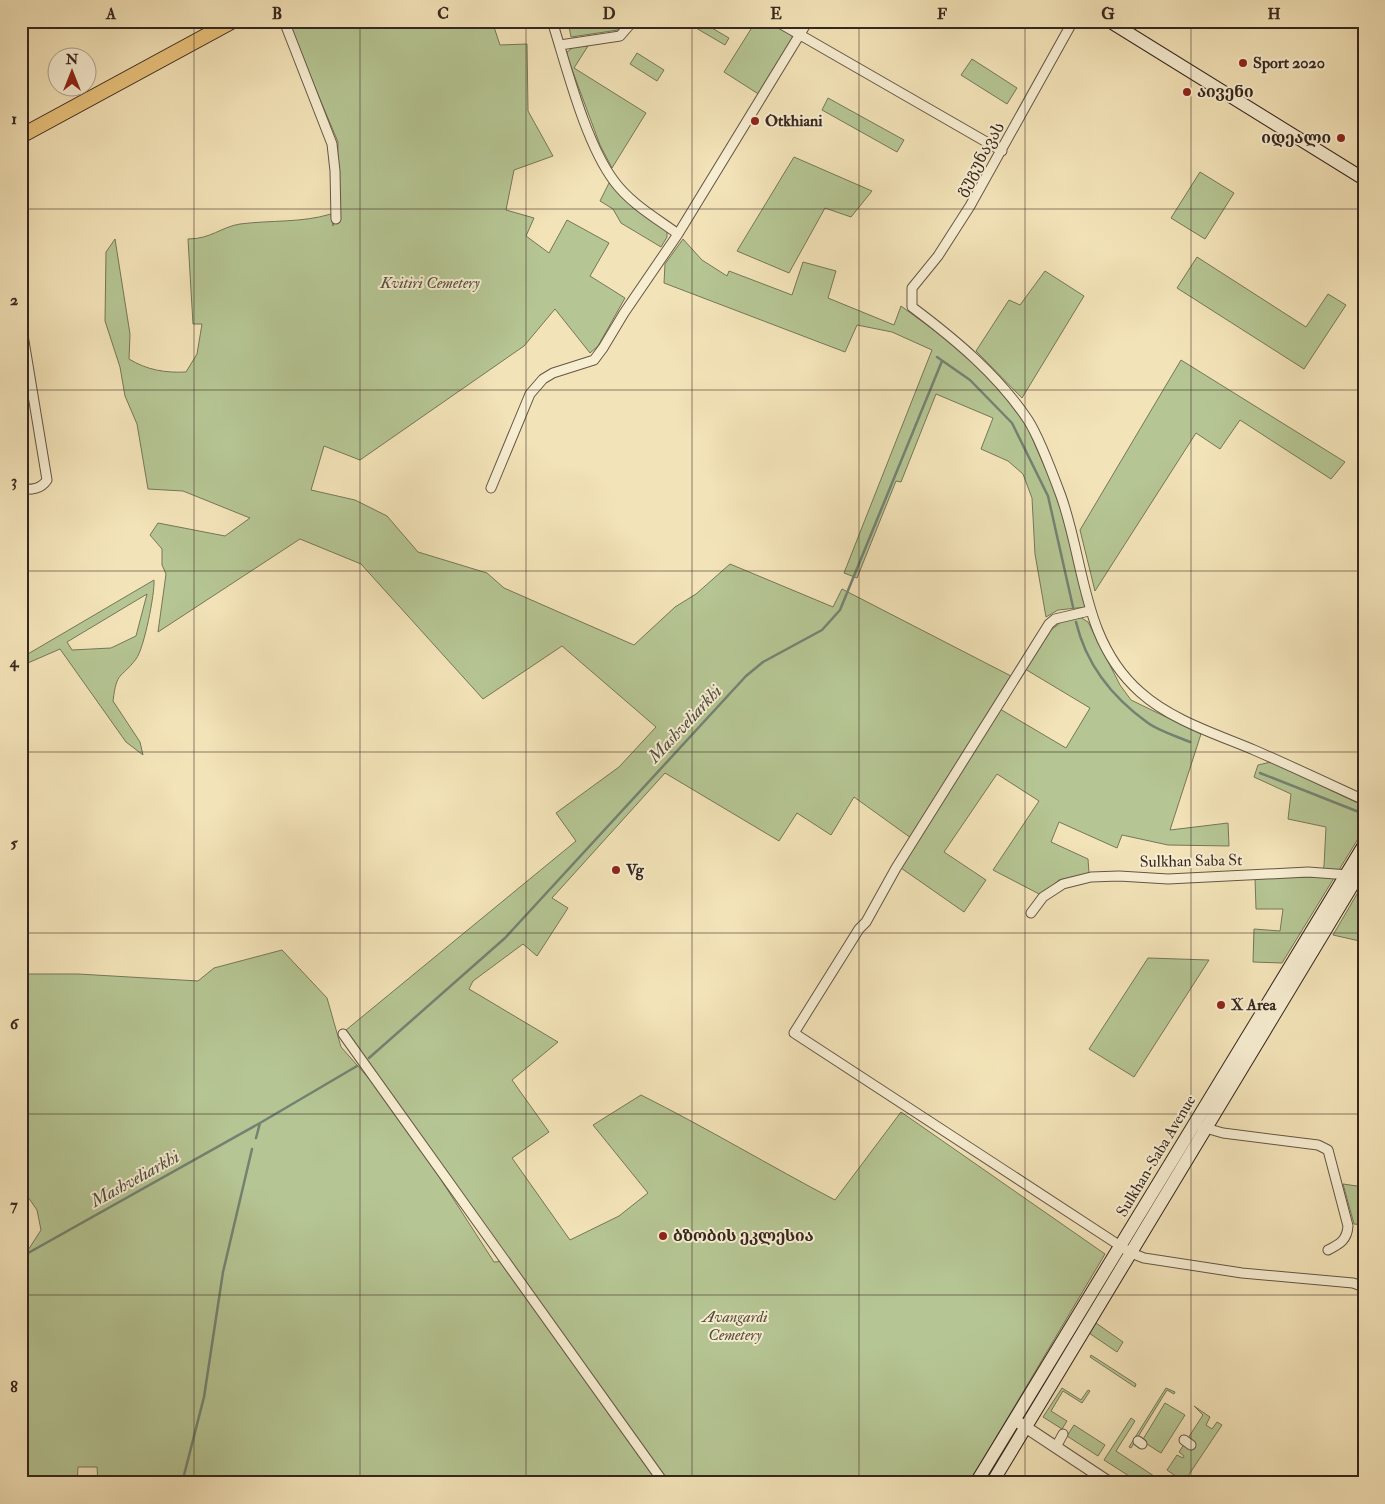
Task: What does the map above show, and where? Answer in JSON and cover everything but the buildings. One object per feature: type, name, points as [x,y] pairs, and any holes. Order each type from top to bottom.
[{"type":"main road","points":[[21,136],[233,21]]},
{"type":"main road","points":[[1109,21],[1364,179]]},
{"type":"main road","name":"Sulkhan-Saba Avenue","points":[[992,1483],[1020,1423],[1120,1246],[1200,1126],[1358,873],[1364,845]]},
{"type":"main road","name":"Sulkhan-Saba Avenue","points":[[976,1483],[1020,1423],[1131,1253],[1200,1126]]},
{"type":"street","points":[[284,21],[332,144],[335,171],[336,219]]},
{"type":"street","points":[[552,21],[600,159],[614,181],[632,200],[678,234]]},
{"type":"street","points":[[560,45],[620,36],[633,21]]},
{"type":"street","points":[[776,21],[1002,151]]},
{"type":"street","points":[[491,488],[530,394],[543,379],[553,373],[594,360],[678,234],[808,21]]},
{"type":"street","name":"გუგუნავას","points":[[1073,21],[1002,151],[949,240],[912,288],[912,308],[950,336],[998,381],[1029,422],[1062,497],[1089,612]]},
{"type":"street","points":[[21,323],[47,480],[43,486],[35,489],[21,490]]},
{"type":"street","points":[[1364,800],[1195,725],[1140,693],[1117,668],[1089,612],[1061,617],[1049,624],[896,868],[866,922],[858,929],[794,1033],[1131,1253],[1144,1258],[1242,1273],[1354,1283],[1364,1287]]},
{"type":"street","name":"Sulkhan Saba St","points":[[1032,913],[1043,897],[1063,884],[1091,877],[1119,876],[1168,879],[1308,872],[1358,873]]},
{"type":"street","points":[[342,1034],[664,1483]]},
{"type":"street","points":[[1200,1126],[1223,1133],[1318,1145],[1328,1150],[1348,1226],[1345,1238],[1341,1244],[1328,1250]]},
{"type":"street","points":[[1020,1423],[1110,1483]]},
{"type":"street","points":[[1056,1447],[1063,1434]]},
{"type":"green space","points":[[287,21],[492,21],[500,45],[527,44],[528,111],[553,156],[514,170],[506,210],[534,218],[526,236],[549,253],[567,220],[609,243],[590,276],[625,298],[598,346],[590,353],[555,309],[524,346],[360,460],[324,446],[311,490],[355,500],[387,516],[418,552],[487,573],[504,588],[634,645],[675,607],[696,594],[730,564],[833,607],[842,589],[1011,676],[911,838],[854,797],[831,835],[797,813],[779,841],[665,773],[552,898],[568,908],[537,956],[523,944],[473,981],[469,989],[558,1042],[512,1080],[549,1132],[512,1158],[570,1240],[619,1216],[648,1193],[593,1125],[641,1095],[835,1200],[901,1112],[1105,1254],[969,1483],[98,1483],[97,1467],[78,1467],[77,1483],[21,1483],[21,1261],[41,1230],[37,1210],[21,1187],[21,974],[78,974],[198,981],[214,968],[282,950],[327,998],[341,1047],[373,1083],[436,1172],[494,1262],[508,1261],[346,1030],[576,841],[556,813],[619,767],[656,727],[562,646],[483,699],[361,564],[300,539],[158,632],[166,574],[162,565],[162,549],[150,535],[158,523],[225,536],[250,518],[183,491],[148,489],[137,424],[125,396],[120,367],[105,321],[106,252],[115,239],[130,334],[129,359],[156,370],[186,372],[197,354],[202,324],[193,324],[188,239],[210,235],[240,224],[297,220],[331,214],[333,226],[337,200],[338,142]]},
{"type":"green space","points":[[568,21],[599,21],[604,24],[605,21],[624,21],[618,30],[571,37]]},
{"type":"green space","points":[[684,21],[700,21],[729,38],[725,45]]},
{"type":"green space","points":[[756,21],[782,27],[793,38],[760,95],[724,72]]},
{"type":"green space","points":[[575,46],[588,46],[574,68],[646,113],[612,168],[600,145],[567,56],[567,52]]},
{"type":"green space","points":[[637,53],[664,70],[657,81],[630,64]]},
{"type":"green space","points":[[972,59],[1017,88],[1007,104],[961,75]]},
{"type":"green space","points":[[828,98],[904,140],[897,152],[822,110]]},
{"type":"green space","points":[[794,157],[872,191],[851,217],[825,208],[789,273],[737,251]]},
{"type":"green space","points":[[1200,172],[1234,193],[1205,239],[1171,218]]},
{"type":"green space","points":[[609,183],[628,202],[667,230],[667,237],[661,247],[621,223],[613,209],[600,201]]},
{"type":"green space","points":[[683,239],[702,260],[727,276],[729,271],[792,295],[803,262],[836,271],[828,298],[894,325],[901,306],[953,344],[994,383],[1026,424],[1058,498],[1086,607],[1058,610],[1046,617],[1035,554],[1032,498],[1023,474],[1008,461],[981,449],[993,418],[936,394],[901,482],[896,481],[857,578],[844,573],[932,350],[892,332],[857,325],[845,352],[664,283],[665,264]]},
{"type":"green space","points":[[1197,257],[1306,327],[1328,294],[1346,305],[1304,369],[1177,288]]},
{"type":"green space","points":[[1045,271],[1084,296],[1022,398],[976,351],[1009,300],[1020,305]]},
{"type":"green space","points":[[1181,360],[1345,462],[1331,479],[1240,420],[1220,449],[1196,433],[1095,591],[1080,530]]},
{"type":"green space","points":[[154,580],[151,608],[139,653],[131,666],[120,676],[114,691],[113,701],[140,742],[143,755],[126,742],[60,649],[21,666],[21,658]],"holes":[[[147,594],[136,636],[111,648],[72,650],[67,642]]]},
{"type":"green space","points":[[1080,617],[1088,622],[1120,685],[1131,700],[1201,734],[1170,830],[1228,823],[1229,846],[1168,845],[1122,835],[1117,848],[1059,822],[1051,842],[1088,859],[1089,873],[1059,880],[1041,895],[993,870],[1039,801],[997,774],[944,852],[986,880],[964,912],[901,868],[1000,709],[1066,748],[1090,708],[1025,669],[1051,630],[1065,619]]},
{"type":"green space","points":[[1271,762],[1364,806],[1364,829],[1282,963],[1253,962],[1254,929],[1280,931],[1283,909],[1256,909],[1255,878],[1320,877],[1324,866],[1326,827],[1288,819],[1291,794],[1254,777],[1258,765]]},
{"type":"green space","points":[[1364,882],[1364,942],[1333,935]]},
{"type":"green space","points":[[1148,958],[1209,960],[1134,1077],[1089,1049]]},
{"type":"green space","points":[[1343,1184],[1364,1187],[1364,1225],[1354,1224]]},
{"type":"green space","points":[[1096,1323],[1123,1342],[1117,1352],[1089,1333]]},
{"type":"green space","points":[[1091,1355],[1136,1384],[1135,1387],[1090,1357]]},
{"type":"green space","points":[[1062,1388],[1081,1400],[1088,1390],[1090,1391],[1082,1403],[1063,1391],[1051,1411],[1067,1421],[1062,1429],[1043,1417]]},
{"type":"green space","points":[[1166,1388],[1175,1392],[1174,1394],[1167,1390],[1131,1448],[1129,1447]]},
{"type":"green space","points":[[1165,1403],[1185,1415],[1161,1453],[1142,1441]]},
{"type":"green space","points":[[1194,1406],[1210,1417],[1206,1425],[1212,1429],[1217,1422],[1222,1425],[1184,1482],[1167,1470],[1177,1455],[1183,1458],[1184,1456],[1179,1452],[1203,1415]]},
{"type":"green space","points":[[1131,1418],[1135,1421],[1116,1451],[1160,1480],[1158,1483],[1140,1483],[1104,1460]]},
{"type":"green space","points":[[1074,1425],[1105,1445],[1098,1456],[1067,1436]]},
{"type":"waterway","points":[[937,357],[970,380],[1012,423],[1048,496],[1073,607]]},
{"type":"waterway","name":"Mashveliarkhi","points":[[369,1058],[505,938],[746,676],[763,662],[822,630],[840,610],[942,361]]},
{"type":"waterway","points":[[1076,622],[1094,666],[1123,703],[1152,726],[1190,742]]},
{"type":"waterway","points":[[1260,773],[1364,814]]},
{"type":"waterway","name":"Mashveliarkhi","points":[[256,1138],[260,1123],[357,1066]]},
{"type":"waterway","name":"Mashveliarkhi","points":[[21,1257],[260,1123]]},
{"type":"waterway","points":[[182,1483],[204,1397],[223,1272],[252,1149]]},
{"type":"place","name":"Sport 2020","points":[[1243,63]]},
{"type":"place","name":"აივენი","points":[[1187,92]]},
{"type":"place","name":"Otkhiani","points":[[755,121]]},
{"type":"place","name":"იდეალი","points":[[1341,138]]},
{"type":"place","name":"Vg","points":[[616,870]]},
{"type":"place","name":"X Area","points":[[1221,1005]]},
{"type":"place","name":"ბზობის ეკლესია","points":[[663,1236]]},
{"type":"park label","name":"Kvitiri Cemetery","points":[[430,283]]},
{"type":"park label","name":"Avangardi Cemetery","points":[[735,1326]]}]
